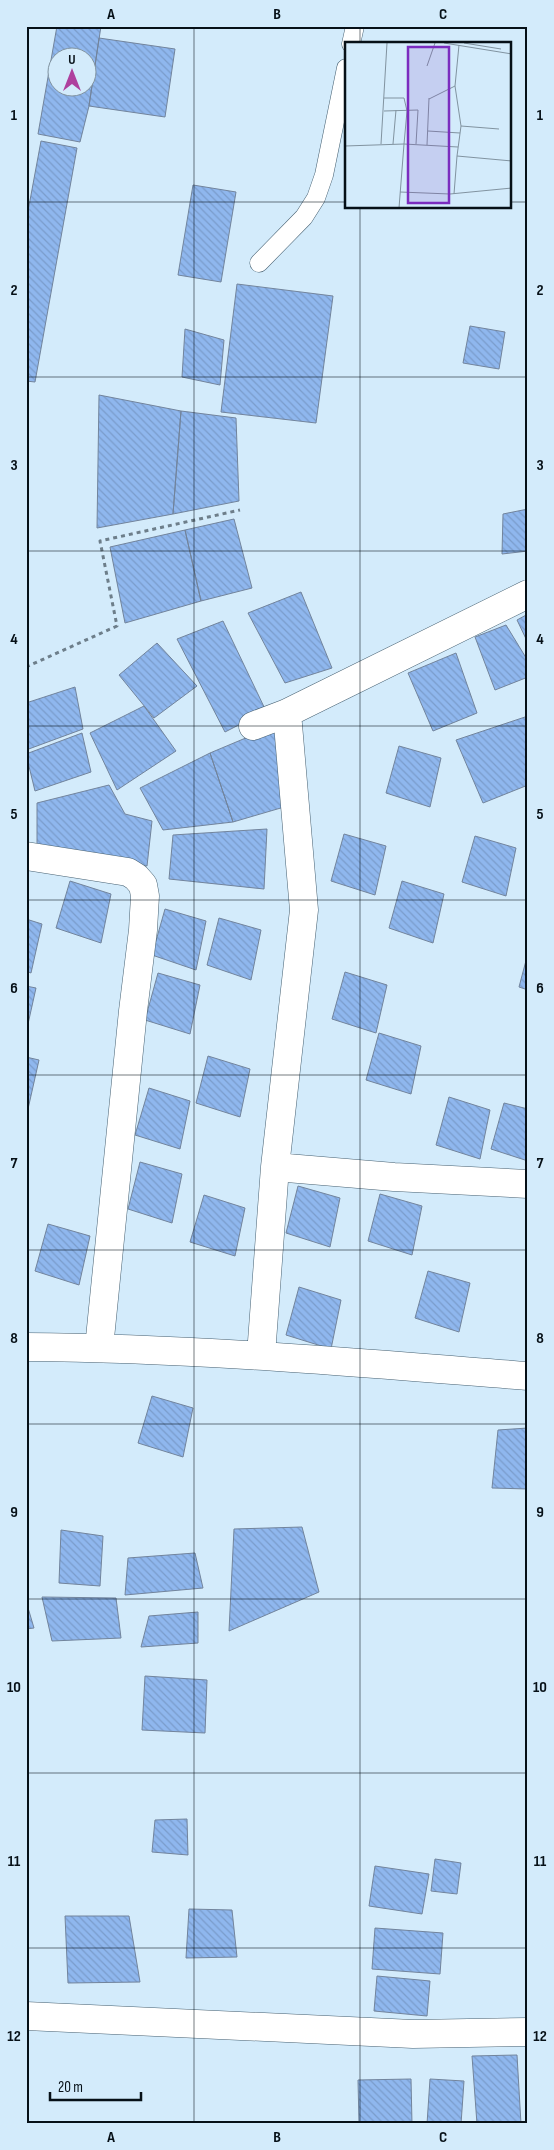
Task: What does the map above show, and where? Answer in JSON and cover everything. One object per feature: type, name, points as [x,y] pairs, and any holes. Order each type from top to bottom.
[{"type":"street","points":[[253,726],[287,713],[528,594]]},
{"type":"street","points":[[261,1355],[275,1166],[304,910],[287,713]]},
{"type":"street","points":[[26,856],[128,872],[136,877],[142,885],[145,896],[99,1348]]},
{"type":"street","points":[[275,1166],[394,1177],[528,1184]]},
{"type":"street","points":[[26,1347],[261,1355],[528,1376]]},
{"type":"street","points":[[26,2016],[412,2034],[528,2032]]},
{"type":"lane","points":[[351,42],[355,26]]},
{"type":"lane","points":[[259,263],[304,217],[316,198],[324,174],[345,73]]},
{"type":"path","points":[[26,667],[117,626],[100,541],[240,510]]},
{"type":"building","points":[[57,26],[101,26],[98,48],[53,48]]},
{"type":"building","points":[[99,38],[175,49],[165,117],[89,106],[90,98],[98,98]]},
{"type":"building","points":[[48,77],[48,98],[90,98],[80,142],[38,134]]},
{"type":"building","points":[[41,141],[77,148],[35,382],[26,381],[26,222]]},
{"type":"building","points":[[193,185],[236,192],[221,282],[178,275]]},
{"type":"building","points":[[237,284],[333,296],[316,423],[221,412]]},
{"type":"building","points":[[470,326],[505,332],[499,369],[463,363]]},
{"type":"building","points":[[185,329],[224,340],[220,385],[182,377]]},
{"type":"building","points":[[99,395],[181,411],[173,514],[97,528]]},
{"type":"building","points":[[181,411],[236,418],[239,501],[173,514]]},
{"type":"building","points":[[528,509],[528,551],[502,554],[503,514]]},
{"type":"building","points":[[234,519],[252,588],[201,601],[185,530]]},
{"type":"building","points":[[185,530],[201,601],[125,623],[110,547]]},
{"type":"building","points":[[301,592],[332,668],[285,683],[248,613]]},
{"type":"building","points":[[528,614],[528,643],[517,620]]},
{"type":"building","points":[[223,621],[266,711],[225,732],[177,639]]},
{"type":"building","points":[[506,625],[528,661],[528,677],[495,690],[475,637]]},
{"type":"building","points":[[157,643],[197,686],[154,718],[119,675]]},
{"type":"building","points":[[456,653],[477,713],[433,731],[408,673]]},
{"type":"building","points":[[75,687],[83,729],[26,750],[26,703]]},
{"type":"building","points":[[144,706],[176,751],[117,790],[90,733]]},
{"type":"building","points":[[528,716],[528,785],[483,803],[456,740]]},
{"type":"building","points":[[279,724],[291,805],[233,822],[210,753]]},
{"type":"building","points":[[82,733],[91,772],[35,791],[26,754]]},
{"type":"building","points":[[399,746],[441,758],[430,807],[386,793]]},
{"type":"building","points":[[210,753],[233,822],[163,830],[140,788]]},
{"type":"building","points":[[109,785],[125,814],[152,821],[147,866],[37,852],[37,803]]},
{"type":"building","points":[[267,829],[264,889],[169,879],[173,835]]},
{"type":"building","points":[[344,834],[386,846],[375,895],[331,881]]},
{"type":"building","points":[[475,836],[516,848],[506,896],[462,882]]},
{"type":"building","points":[[70,881],[111,894],[101,943],[56,928]]},
{"type":"building","points":[[402,881],[444,894],[433,943],[389,928]]},
{"type":"building","points":[[165,909],[206,921],[196,970],[152,955]]},
{"type":"building","points":[[219,918],[261,930],[251,980],[207,965]]},
{"type":"building","points":[[26,919],[42,924],[31,973],[26,971]]},
{"type":"building","points":[[528,953],[528,990],[519,987]]},
{"type":"building","points":[[345,972],[387,985],[376,1033],[332,1019]]},
{"type":"building","points":[[158,973],[200,985],[190,1034],[145,1020]]},
{"type":"building","points":[[26,986],[36,988],[26,1033]]},
{"type":"building","points":[[379,1033],[421,1046],[411,1094],[366,1080]]},
{"type":"building","points":[[208,1056],[250,1069],[240,1117],[196,1103]]},
{"type":"building","points":[[26,1057],[39,1060],[28,1109],[26,1108]]},
{"type":"building","points":[[149,1088],[190,1101],[180,1149],[135,1135]]},
{"type":"building","points":[[449,1097],[490,1110],[480,1159],[436,1145]]},
{"type":"building","points":[[504,1103],[528,1109],[528,1161],[491,1149]]},
{"type":"building","points":[[140,1162],[182,1174],[172,1223],[128,1209]]},
{"type":"building","points":[[298,1186],[340,1198],[330,1247],[286,1233]]},
{"type":"building","points":[[380,1194],[422,1206],[412,1255],[368,1241]]},
{"type":"building","points":[[204,1195],[245,1208],[235,1256],[190,1242]]},
{"type":"building","points":[[48,1224],[90,1236],[79,1285],[35,1271]]},
{"type":"building","points":[[428,1271],[470,1283],[459,1332],[415,1318]]},
{"type":"building","points":[[299,1287],[341,1300],[331,1349],[286,1335]]},
{"type":"building","points":[[152,1396],[193,1408],[183,1457],[138,1443]]},
{"type":"building","points":[[528,1428],[528,1489],[492,1488],[498,1430]]},
{"type":"building","points":[[302,1527],[319,1592],[229,1631],[234,1529]]},
{"type":"building","points":[[61,1530],[103,1536],[100,1586],[59,1583]]},
{"type":"building","points":[[195,1553],[203,1588],[125,1595],[128,1558]]},
{"type":"building","points":[[42,1597],[116,1598],[121,1638],[52,1641]]},
{"type":"building","points":[[26,1601],[34,1628],[26,1629]]},
{"type":"building","points":[[198,1612],[198,1643],[141,1647],[149,1616]]},
{"type":"building","points":[[145,1676],[207,1680],[205,1733],[142,1730]]},
{"type":"building","points":[[187,1819],[188,1855],[152,1852],[155,1820]]},
{"type":"building","points":[[435,1859],[461,1863],[457,1894],[431,1891]]},
{"type":"building","points":[[375,1866],[429,1874],[422,1914],[369,1906]]},
{"type":"building","points":[[189,1909],[232,1910],[237,1957],[186,1958]]},
{"type":"building","points":[[65,1916],[129,1916],[140,1982],[68,1983]]},
{"type":"building","points":[[375,1928],[443,1933],[440,1974],[372,1969]]},
{"type":"building","points":[[377,1976],[430,1981],[427,2016],[374,2011]]},
{"type":"building","points":[[517,2055],[521,2124],[477,2124],[472,2056]]},
{"type":"building","points":[[411,2079],[412,2124],[359,2124],[358,2080]]},
{"type":"building","points":[[430,2079],[464,2081],[461,2124],[427,2124]]}]
